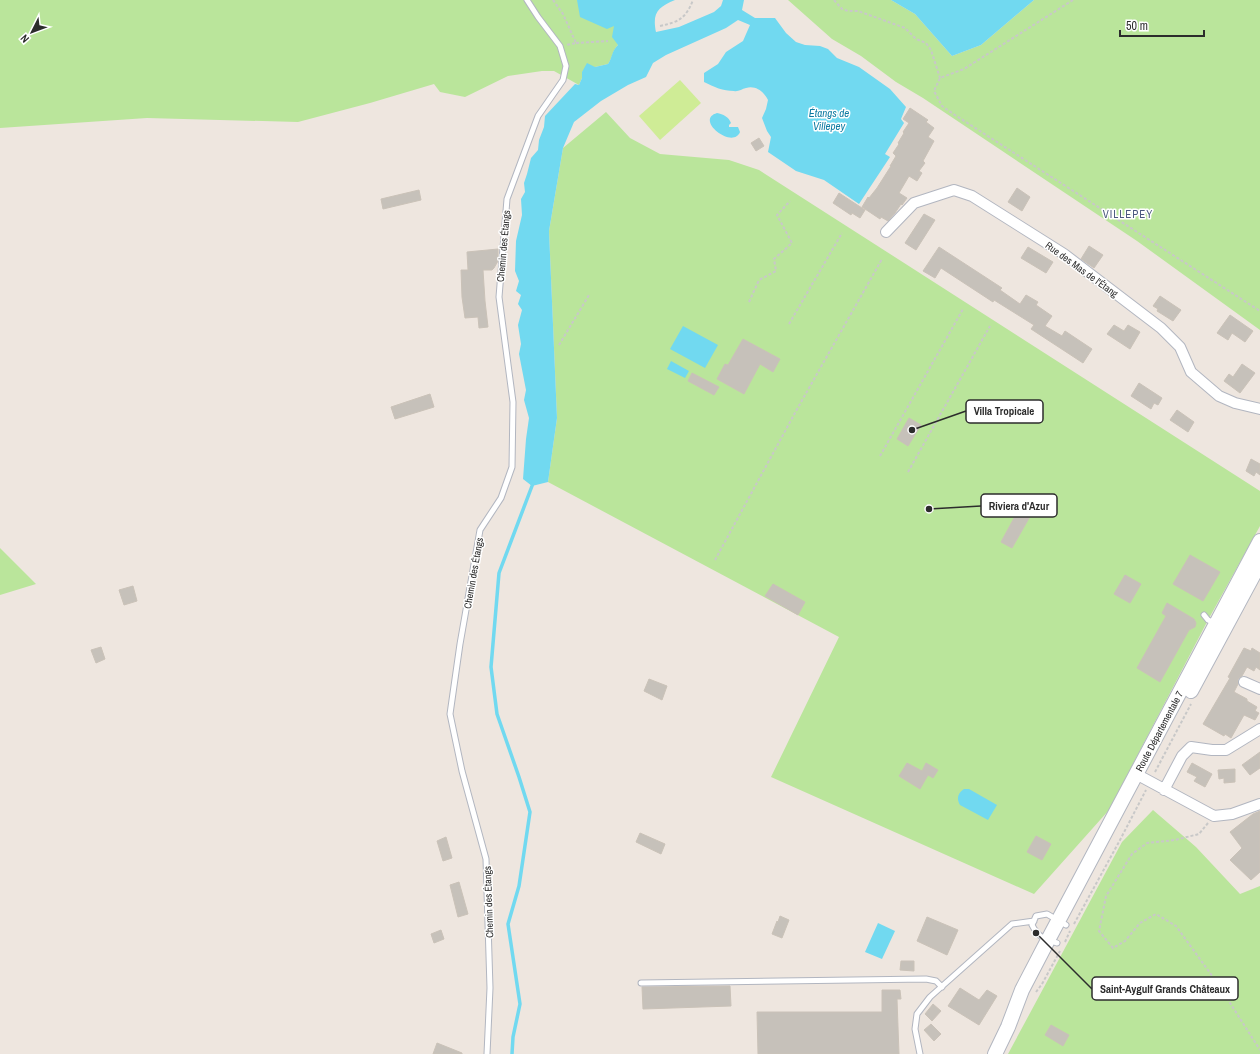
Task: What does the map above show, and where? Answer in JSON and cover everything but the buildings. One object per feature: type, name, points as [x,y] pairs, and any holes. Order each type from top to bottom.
[{"type":"main road","name":"Route Départementale 7","points":[[1008,1027],[1030,994],[1057,944],[1062,923],[1220,626],[1260,541]]},
{"type":"main road","name":"Route Départementale 7","points":[[1220,626],[1260,563]]},
{"type":"main road","name":"Route Départementale 7","points":[[995,1054],[1008,1027],[1022,990],[1057,944]]},
{"type":"street","name":"Rue des Mas de l'Étang","points":[[886,232],[914,203],[954,190],[972,196],[1064,254],[1161,328],[1180,347],[1191,372],[1219,396],[1235,403],[1260,409]]},
{"type":"street","points":[[1244,682],[1260,689]]},
{"type":"street","points":[[1164,790],[1182,756],[1191,747],[1226,750],[1260,729]]},
{"type":"street","points":[[1140,777],[1214,816],[1232,814],[1260,804]]},
{"type":"lane","name":"Chemin des Étangs","points":[[487,1054],[490,988],[486,859],[462,771],[450,714],[460,644],[480,530],[501,498],[512,467],[513,402],[499,297],[507,199],[538,116],[563,80],[566,66],[560,46],[527,0]]},
{"type":"lane","points":[[1204,615],[1208,620],[1220,626]]},
{"type":"lane","points":[[1057,944],[1036,933],[1032,925],[1036,916],[1047,914],[1062,923]]},
{"type":"lane","points":[[920,1054],[915,1030],[917,1014],[930,998],[1012,924],[1034,921]]},
{"type":"lane","points":[[641,983],[926,979],[936,981],[942,988]]},
{"type":"path","points":[[553,0],[563,14],[576,43]]},
{"type":"path","points":[[660,26],[681,19],[689,10],[693,0]]},
{"type":"path","points":[[834,0],[842,9],[848,11],[858,11],[905,28],[916,39],[926,43],[932,50],[940,78],[934,91],[942,106],[992,140],[1260,311]]},
{"type":"path","points":[[940,78],[964,69],[1073,0]]},
{"type":"path","points":[[560,46],[576,43],[608,41]]},
{"type":"path","points":[[749,302],[759,280],[776,271],[774,259],[792,243],[777,215],[790,201]]},
{"type":"path","points":[[788,324],[842,233]]},
{"type":"path","points":[[715,560],[796,411],[882,259]]},
{"type":"path","points":[[559,345],[589,295]]},
{"type":"path","points":[[880,456],[963,309]]},
{"type":"path","points":[[908,472],[990,326]]},
{"type":"path","points":[[1030,994],[1035,993],[1042,984],[1057,944],[1120,840],[1142,796]]},
{"type":"path","points":[[1214,816],[1199,834],[1175,840],[1146,843],[1132,854],[1106,896],[1099,931],[1113,948],[1125,941],[1140,923],[1156,914],[1176,926],[1218,984],[1260,1050]]},
{"type":"green space","points":[[0,0],[577,0],[615,26],[618,45],[608,64],[582,72],[582,78],[579,85],[554,71],[542,71],[508,76],[465,97],[440,92],[434,84],[298,122],[147,118],[0,128]]},
{"type":"green space","points":[[788,0],[891,0],[915,14],[952,56],[981,45],[1034,0],[1260,0],[1260,330],[1137,241],[923,98],[896,82],[861,56],[832,39]]},
{"type":"green space","points":[[680,80],[701,103],[660,140],[639,116]]},
{"type":"green space","points":[[606,112],[630,138],[660,154],[729,160],[759,170],[1260,491],[1260,526],[1208,620],[1109,810],[1034,894],[771,777],[839,637],[548,482],[557,418],[549,231],[563,148]]},
{"type":"green space","points":[[0,548],[36,584],[0,595]]},
{"type":"green space","points":[[1153,810],[1196,847],[1240,894],[1260,886],[1260,1054],[1008,1054],[1122,842]]},
{"type":"water","name":"Étangs de Villepey","points":[[577,0],[675,0],[660,8],[655,20],[656,32],[679,27],[714,12],[721,6],[723,0],[744,0],[742,10],[755,18],[775,18],[786,33],[796,42],[805,45],[820,46],[828,49],[837,58],[859,67],[890,89],[906,107],[901,119],[904,123],[885,154],[890,157],[859,204],[824,180],[796,171],[768,152],[771,137],[762,118],[768,100],[762,92],[753,87],[737,91],[726,90],[704,82],[704,73],[718,64],[726,52],[743,41],[750,25],[738,20],[726,28],[666,55],[653,63],[646,77],[628,85],[601,101],[574,122],[563,148],[549,231],[557,418],[548,482],[532,486],[523,479],[529,418],[524,400],[526,390],[519,354],[521,344],[518,325],[522,310],[518,304],[521,295],[516,291],[519,281],[515,271],[516,241],[522,215],[521,199],[525,192],[524,183],[531,158],[538,150],[539,140],[544,127],[545,116],[575,84],[579,85],[582,78],[582,72],[587,63],[595,67],[608,64],[614,50],[618,45],[612,37],[614,26],[607,29],[580,17]]},
{"type":"water","points":[[891,0],[1034,0],[981,45],[952,56],[915,14]]},
{"type":"water","points":[[717,113],[724,115],[729,119],[731,123],[729,127],[738,127],[740,132],[736,137],[730,138],[724,136],[712,127],[710,121],[711,117]]},
{"type":"water","points":[[683,326],[718,345],[705,368],[670,349]]},
{"type":"water","points":[[671,361],[689,371],[685,378],[667,369]]},
{"type":"water","points":[[964,789],[969,789],[997,805],[988,820],[960,805],[958,796]]},
{"type":"water","points":[[878,923],[895,931],[882,959],[865,952]]},
{"type":"waterway","points":[[512,1054],[513,1037],[520,1004],[508,924],[519,886],[530,812],[497,714],[491,667],[499,573],[533,482]]},
{"type":"place","name":"Villa Tropicale","points":[[912,430]]},
{"type":"place","name":"Riviera d'Azur","points":[[929,509]]},
{"type":"place","name":"Saint-Aygulf Grands Châteaux","points":[[1036,933]]},
{"type":"district","name":"VILLEPEY","points":[[1128,214]]}]
